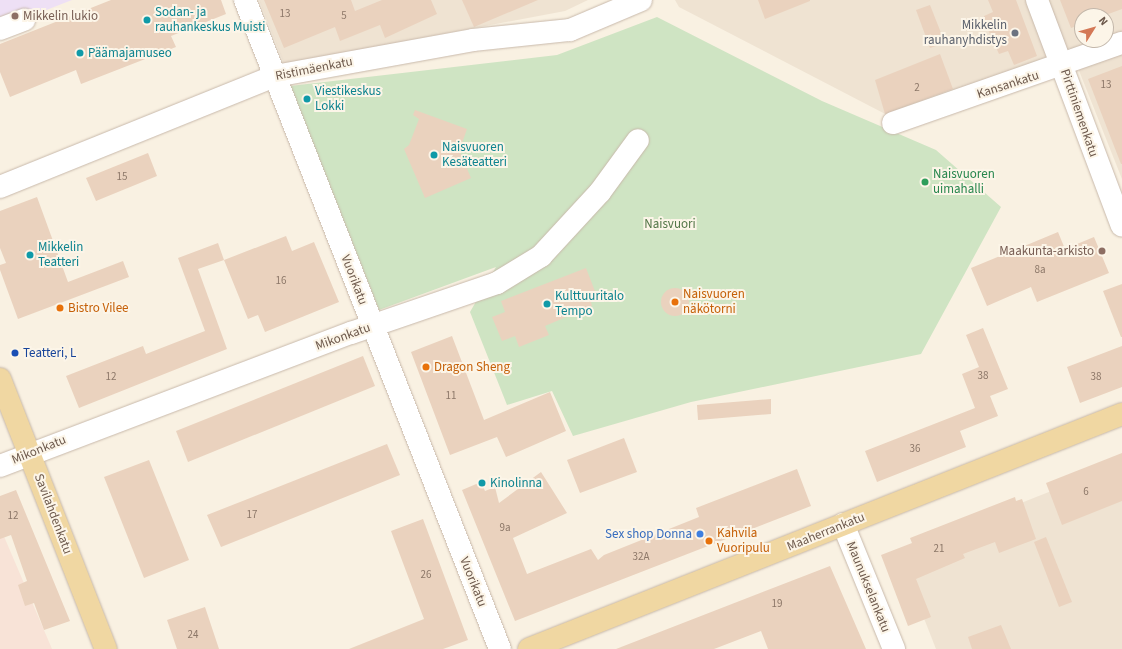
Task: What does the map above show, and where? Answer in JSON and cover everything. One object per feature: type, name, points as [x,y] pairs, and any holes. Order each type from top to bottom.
[{"type":"main road","name":"Savilahdenkatu","points":[[0,379],[106,649]]},
{"type":"main road","name":"Maaherrankatu","points":[[529,649],[1122,414]]},
{"type":"street","name":"Vuorikatu","points":[[244,0],[500,649]]},
{"type":"street","name":"Ristimäenkatu","points":[[0,187],[274,76],[473,40],[570,30],[641,0]]},
{"type":"street","name":"Pirttiniemenkatu","points":[[1037,0],[1122,226]]},
{"type":"street","points":[[0,29],[24,20]]},
{"type":"street","name":"Kansankatu","points":[[893,123],[1063,66],[1122,43]]},
{"type":"street","name":"Mikonkatu","points":[[0,466],[372,326],[497,283],[541,256],[600,192],[638,140]]},
{"type":"street","name":"Maunukselankatu","points":[[843,524],[894,649]]},
{"type":"shaded area","name":"Mikkelin lukio","points":[[0,0],[72,0],[0,28]]},
{"type":"shaded area","points":[[259,0],[588,0],[565,11],[284,64]]},
{"type":"shaded area","points":[[675,0],[1122,0],[1122,179],[1070,48],[891,117],[679,7]]},
{"type":"shaded area","points":[[1122,463],[1122,649],[936,649],[898,552]]},
{"type":"shaded area","points":[[0,527],[52,649],[0,649]]},
{"type":"green space","name":"Naisvuori","points":[[657,17],[822,101],[936,150],[1001,207],[921,354],[691,402],[573,436],[552,391],[507,405],[470,312],[496,267],[379,310],[290,86],[557,55]]},
{"type":"building","name":"Päämajamuseo","points":[[111,0],[221,0],[226,14],[171,36],[176,47],[81,84],[76,70],[10,97],[0,72],[0,44]]},
{"type":"building","points":[[264,0],[351,0],[355,11],[382,0],[431,0],[437,14],[385,38],[380,25],[340,41],[335,27],[284,48]]},
{"type":"building","points":[[462,0],[538,0],[474,27]]},
{"type":"building","points":[[758,0],[810,0],[810,1],[765,19]]},
{"type":"building","name":"Mikkelin rauhanyhdistys","points":[[988,0],[1016,0],[1037,56],[1014,65],[1008,51],[999,54],[985,23],[984,16],[993,12]]},
{"type":"building","points":[[1060,0],[1122,0],[1122,9],[1114,12],[1114,8],[1074,8],[1074,27],[1071,28]]},
{"type":"building","points":[[930,5],[945,43],[930,48],[916,10]]},
{"type":"building","points":[[940,54],[953,89],[885,114],[875,80]]},
{"type":"building","points":[[1122,66],[1122,164],[1121,164],[1088,79]]},
{"type":"building","name":"Naisvuoren Kesäteatteri","points":[[415,110],[467,129],[461,146],[456,143],[471,178],[425,198],[404,149],[409,145],[419,119],[413,115]]},
{"type":"building","points":[[148,153],[157,176],[96,201],[86,178]]},
{"type":"building","name":"Mikkelin Teatteri","points":[[37,197],[68,282],[123,261],[129,277],[18,319],[0,270],[0,265],[6,263],[0,248],[0,211]]},
{"type":"building","points":[[1058,232],[1065,249],[1094,237],[1109,273],[1037,302],[1031,287],[987,306],[971,268]]},
{"type":"building","points":[[286,236],[292,251],[314,242],[339,302],[265,332],[258,315],[248,319],[224,260]]},
{"type":"building","points":[[218,243],[224,260],[198,269],[227,349],[79,408],[66,376],[143,346],[146,354],[205,331],[178,258]]},
{"type":"building","name":"Kulttuuritalo Tempo","points":[[586,268],[598,299],[591,302],[592,306],[545,326],[549,335],[519,347],[515,336],[502,341],[492,317],[505,312],[501,301]]},
{"type":"building","points":[[1122,284],[1122,337],[1121,337],[1103,291]]},
{"type":"building","name":"Naisvuoren näkötorni","points":[[675,288],[685,292],[689,302],[685,312],[675,316],[665,312],[661,302],[665,292]]},
{"type":"building","points":[[983,328],[1008,389],[990,396],[998,416],[960,431],[966,447],[877,482],[865,451],[975,408],[962,374],[979,367],[966,335]]},
{"type":"building","points":[[452,336],[484,420],[550,392],[566,431],[506,457],[497,437],[450,455],[411,352]]},
{"type":"building","points":[[1122,346],[1122,387],[1080,403],[1067,367]]},
{"type":"building","points":[[363,356],[375,386],[188,462],[176,431]]},
{"type":"building","points":[[771,399],[771,414],[698,420],[697,405]]},
{"type":"building","points":[[624,438],[637,472],[580,493],[567,460]]},
{"type":"building","points":[[387,444],[400,475],[221,547],[207,515]]},
{"type":"building","points":[[1122,453],[1122,501],[1062,525],[1046,483]]},
{"type":"building","points":[[149,460],[189,560],[144,578],[104,477]]},
{"type":"building","points":[[797,469],[811,506],[515,621],[462,490],[481,482],[485,491],[495,487],[499,503],[541,472],[567,513],[513,538],[527,574],[591,549],[598,560],[604,555],[699,517],[696,508]]},
{"type":"building","points":[[16,490],[70,621],[44,630],[34,603],[25,606],[18,585],[27,581],[11,535],[0,539],[0,496]]},
{"type":"building","points":[[1015,497],[1016,501],[1022,499],[1036,539],[999,553],[995,542],[963,554],[965,558],[916,579],[931,617],[908,626],[881,555],[912,543],[910,538]]},
{"type":"building","points":[[423,519],[468,640],[443,649],[349,649],[424,619],[391,531]]},
{"type":"building","points":[[1046,537],[1072,602],[1059,607],[1034,542]]},
{"type":"building","points":[[830,566],[866,649],[768,649],[761,631],[714,649],[616,649]]},
{"type":"building","points":[[205,607],[219,649],[177,649],[167,620]]},
{"type":"building","points":[[1001,625],[1011,649],[972,649],[968,637]]},
{"type":"place","name":"Mikkelin lukio","points":[[15,16]]},
{"type":"place","name":"Sodan- ja rauhankeskus Muisti","points":[[147,20]]},
{"type":"place","name":"Mikkelin rauhanyhdistys","points":[[1015,33]]},
{"type":"place","name":"Päämajamuseo","points":[[80,53]]},
{"type":"place","name":"Viestikeskus Lokki","points":[[307,99]]},
{"type":"place","name":"Naisvuoren Kesäteatteri","points":[[434,155]]},
{"type":"place","name":"Naisvuoren uimahalli","points":[[925,182]]},
{"type":"place","name":"Maakunta-arkisto","points":[[1102,251]]},
{"type":"place","name":"Mikkelin Teatteri","points":[[30,255]]},
{"type":"place","name":"Naisvuoren näkötorni","points":[[675,302]]},
{"type":"place","name":"Kulttuuritalo Tempo","points":[[547,304]]},
{"type":"place","name":"Bistro Vilee","points":[[60,308]]},
{"type":"place","name":"Teatteri, L","points":[[15,353]]},
{"type":"place","name":"Dragon Sheng","points":[[426,367]]},
{"type":"place","name":"Kinolinna","points":[[482,483]]},
{"type":"place","name":"Sex shop Donna","points":[[700,534]]},
{"type":"place","name":"Kahvila Vuoripulu","points":[[709,541]]}]
